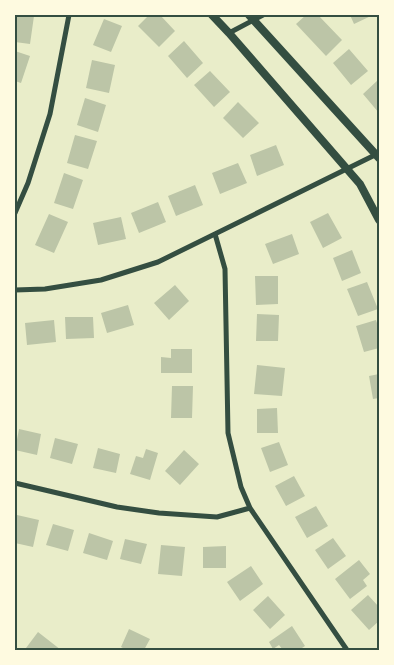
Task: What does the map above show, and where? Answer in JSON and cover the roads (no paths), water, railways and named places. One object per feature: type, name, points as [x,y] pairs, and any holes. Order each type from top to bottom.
[{"type":"street","points":[[15,213],[28,184],[50,114],[69,15]]},
{"type":"street","points":[[212,15],[360,184],[379,220]]},
{"type":"street","points":[[229,33],[251,18],[263,15]]},
{"type":"street","points":[[15,290],[45,289],[101,280],[158,262],[378,155],[251,18]]},
{"type":"street","points":[[215,234],[224,269],[228,433],[241,487],[250,508],[347,650]]},
{"type":"street","points":[[15,483],[117,506],[159,513],[217,517],[250,508]]}]
